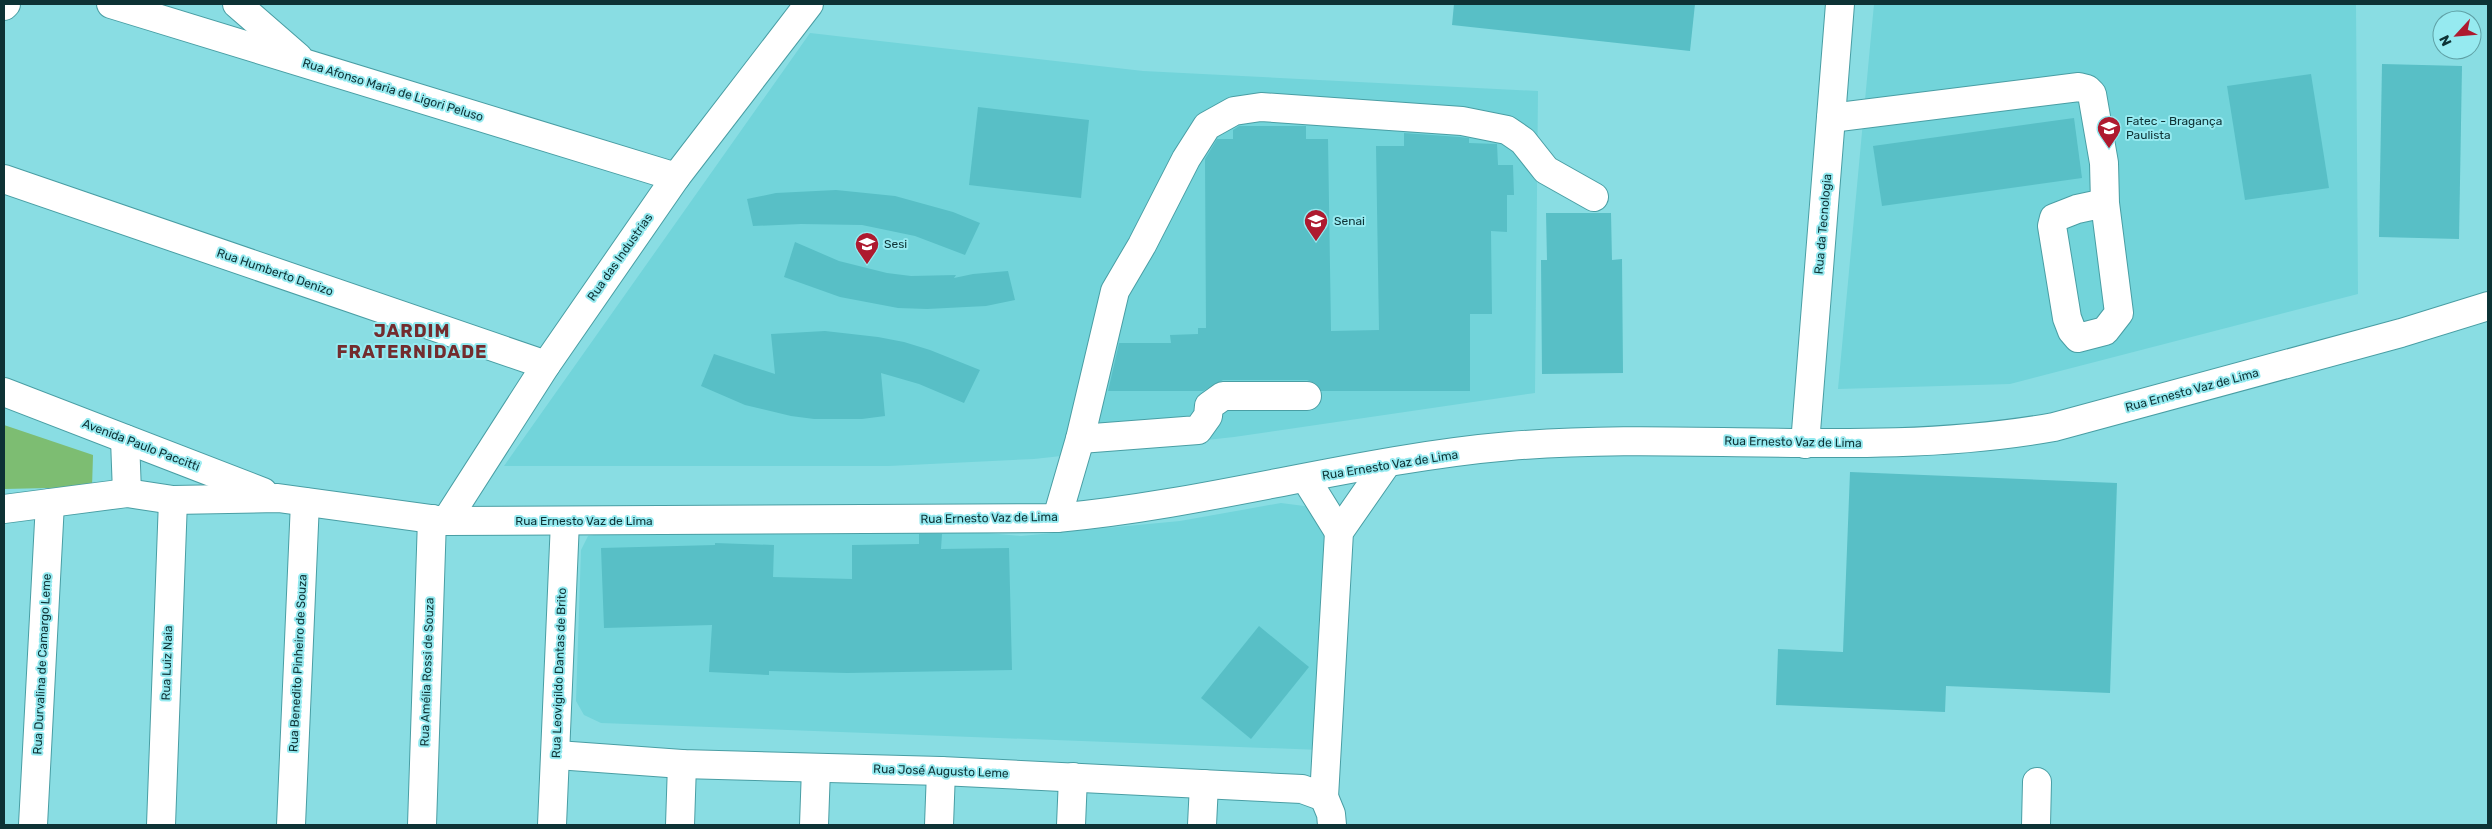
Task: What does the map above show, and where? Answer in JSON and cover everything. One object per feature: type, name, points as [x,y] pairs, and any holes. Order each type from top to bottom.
[{"type":"street","name":"Rua Afonso Maria de Ligori Peluso","points":[[110,4],[676,177]]},
{"type":"street","points":[[237,4],[305,63]]},
{"type":"street","name":"Rua das Industrias","points":[[439,520],[676,177],[809,4]]},
{"type":"street","name":"Rua da Tecnologia","points":[[1805,444],[1840,4]]},
{"type":"street","points":[[1831,118],[2079,87],[2087,89],[2092,94],[2098,118],[2104,163],[2105,203]]},
{"type":"street","points":[[1057,518],[1080,439],[1114,291],[1142,245],[1186,160],[1207,126],[1234,111],[1261,107],[1462,122],[1507,130],[1523,141],[1546,170],[1594,197]]},
{"type":"street","name":"Rua Humberto Denizo","points":[[4,179],[546,365]]},
{"type":"street","name":"Rua Ernesto Vaz de Lima","points":[[278,498],[439,520],[1057,518],[1157,506],[1387,463],[1510,446],[1664,440],[1805,444],[1927,442],[1998,437],[2054,428],[2400,333],[2488,306]]},
{"type":"street","name":"Avenida Paulo Paccitti","points":[[4,392],[278,498]]},
{"type":"street","points":[[1080,439],[1198,430],[1208,416],[1209,406],[1223,396],[1307,396]]},
{"type":"street","points":[[125,439],[127,493]]},
{"type":"street","points":[[1332,825],[1331,814],[1324,797],[1339,532],[1387,463]]},
{"type":"street","points":[[1306,479],[1339,532]]},
{"type":"street","points":[[4,509],[127,493],[173,500],[278,498]]},
{"type":"street","name":"Rua Luiz Naia","points":[[161,825],[173,500]]},
{"type":"street","name":"Rua Benedito Pinheiro de Souza","points":[[291,825],[305,502]]},
{"type":"street","name":"Rua Durvalina de Camargo Leme","points":[[33,825],[50,503]]},
{"type":"street","name":"Rua Amélia Rossi de Souza","points":[[422,825],[439,520]]},
{"type":"street","name":"Rua Leovigildo Dantas de Brito","points":[[552,825],[565,521]]},
{"type":"street","name":"Rua José Augusto Leme","points":[[556,755],[682,764],[941,770],[1073,776],[1302,790],[1324,797]]},
{"type":"street","points":[[680,825],[682,764]]},
{"type":"street","points":[[814,825],[816,768]]},
{"type":"street","points":[[939,825],[941,770]]},
{"type":"street","points":[[1071,825],[1073,776]]},
{"type":"street","points":[[2036,825],[2037,782]]},
{"type":"street","points":[[1202,825],[1204,784]]},
{"type":"shaded area","name":"Fatec - Bragança Paulista","points":[[1874,4],[2356,4],[2358,294],[2010,384],[1838,389]]},
{"type":"shaded area","points":[[810,33],[1143,71],[1538,91],[1535,393],[1234,437],[1034,459],[889,466],[504,466]]},
{"type":"shaded area","points":[[1281,503],[1312,507],[1324,534],[1321,750],[601,723],[584,715],[576,701],[581,550],[588,536],[613,532],[942,529],[1021,536],[1180,521]]},
{"type":"green space","points":[[4,425],[93,455],[92,487],[4,489]]},
{"type":"building","points":[[1454,4],[1695,4],[1690,51],[1452,25]]},
{"type":"building","points":[[2382,64],[2462,66],[2459,239],[2379,237]]},
{"type":"building","points":[[2311,74],[2329,188],[2245,200],[2227,86]]},
{"type":"building","points":[[978,107],[1089,120],[1081,198],[969,185]]},
{"type":"building","points":[[2074,118],[2082,178],[1882,206],[1873,146]]},
{"type":"building","points":[[1239,126],[1306,126],[1306,139],[1328,139],[1331,331],[1379,330],[1376,146],[1404,146],[1404,133],[1469,138],[1469,143],[1497,144],[1498,165],[1513,165],[1514,195],[1507,195],[1507,232],[1491,231],[1492,314],[1470,314],[1470,391],[1321,391],[1315,383],[1307,380],[1223,380],[1203,391],[1108,391],[1119,343],[1171,343],[1170,335],[1198,334],[1198,328],[1206,328],[1205,159],[1217,139],[1233,139],[1233,130]]},
{"type":"building","points":[[836,190],[895,196],[953,212],[980,223],[965,255],[915,236],[862,225],[801,224],[753,226],[747,199],[776,193]]},
{"type":"building","points":[[1546,213],[1611,213],[1612,260],[1622,259],[1623,373],[1542,374],[1541,260],[1547,260]]},
{"type":"building","points":[[795,242],[839,261],[887,273],[911,276],[956,275],[954,278],[973,274],[1008,271],[1015,300],[986,306],[927,309],[898,308],[840,297],[784,277]]},
{"type":"building","points":[[825,331],[904,342],[980,370],[964,403],[919,384],[881,373],[885,416],[862,419],[814,419],[791,416],[745,405],[701,386],[714,354],[775,374],[771,334]]},
{"type":"building","points":[[1850,472],[2117,483],[2110,693],[1946,686],[1945,712],[1776,705],[1778,649],[1843,652]]},
{"type":"building","points":[[919,534],[942,534],[941,549],[1009,548],[1012,670],[847,673],[769,671],[769,675],[709,672],[712,625],[604,628],[601,548],[715,545],[715,543],[774,545],[773,577],[852,579],[852,545],[919,544]]},
{"type":"building","points":[[1259,626],[1309,667],[1251,739],[1201,698]]},
{"type":"place","name":"Fatec - Bragança Paulista","points":[[2109,149]]},
{"type":"place","name":"Senai","points":[[1316,242]]},
{"type":"place","name":"Sesi","points":[[867,265]]},
{"type":"district","name":"JARDIM FRATERNIDADE","points":[[412,341]]}]
